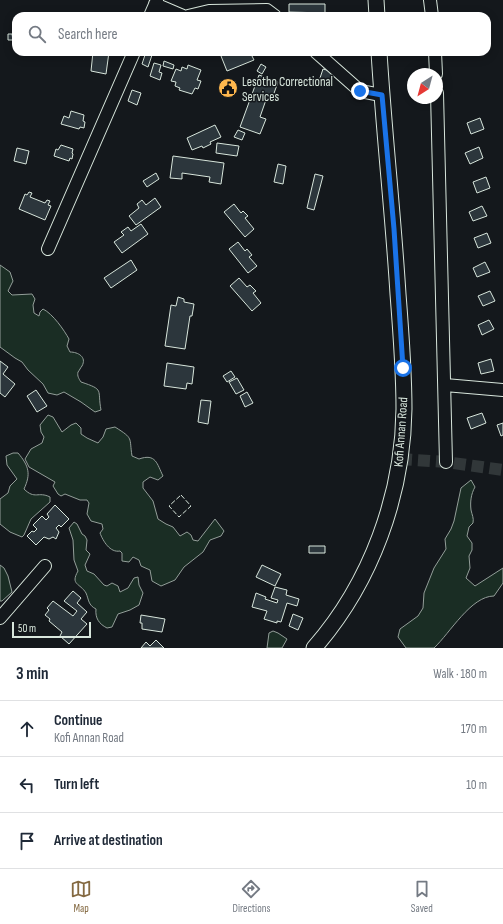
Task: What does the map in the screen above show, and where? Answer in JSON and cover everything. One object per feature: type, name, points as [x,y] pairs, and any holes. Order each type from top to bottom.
[{"type":"main road","points":[[376,0],[377,12]]},
{"type":"main road","name":"Kofi Annan Road","points":[[314,648],[346,604],[372,555],[387,516],[400,459],[404,410],[403,368],[394,229],[379,56]]},
{"type":"street","points":[[430,0],[432,12]]},
{"type":"street","points":[[152,12],[156,2],[175,12]]},
{"type":"street","points":[[205,12],[267,10],[270,12]]},
{"type":"street","points":[[48,248],[132,56]]},
{"type":"street","points":[[321,56],[360,91],[382,95]]},
{"type":"street","points":[[435,56],[436,68]]},
{"type":"street","points":[[437,104],[446,462]]},
{"type":"street","points":[[445,385],[503,390]]},
{"type":"street","points":[[0,618],[45,566]]},
{"type":"green space","points":[[0,265],[10,272],[13,281],[8,291],[12,295],[32,294],[35,299],[33,305],[34,313],[39,316],[43,309],[47,311],[69,339],[67,346],[70,352],[79,354],[83,358],[82,366],[78,372],[79,379],[81,382],[97,389],[101,410],[95,412],[64,392],[57,395],[48,393],[43,384],[22,362],[0,347]]},
{"type":"green space","points":[[48,415],[53,417],[62,432],[76,423],[81,428],[81,434],[98,443],[103,437],[106,429],[115,427],[121,431],[130,439],[132,456],[139,459],[149,457],[155,461],[163,476],[158,480],[150,477],[143,482],[143,488],[153,501],[158,519],[173,527],[180,536],[187,532],[191,535],[193,540],[198,541],[215,519],[224,531],[221,536],[210,540],[203,552],[184,567],[175,580],[161,586],[152,581],[150,570],[141,566],[139,560],[133,557],[129,562],[122,561],[122,553],[107,546],[103,539],[100,533],[103,529],[102,524],[91,521],[87,514],[89,503],[87,500],[80,500],[65,494],[61,496],[53,486],[55,482],[29,467],[25,459],[31,449],[42,443],[44,437],[41,432],[40,425]]},
{"type":"green space","points":[[13,453],[18,453],[27,466],[28,479],[24,489],[34,495],[46,495],[50,497],[50,502],[31,519],[22,537],[10,532],[0,524],[0,499],[8,493],[10,486],[17,479],[7,465],[6,456]]},
{"type":"green space","points":[[471,480],[475,487],[471,501],[473,523],[469,527],[467,536],[472,543],[472,550],[469,556],[470,568],[466,578],[475,586],[503,568],[503,583],[494,596],[485,598],[469,608],[434,648],[406,648],[398,637],[400,629],[418,616],[423,608],[424,593],[434,568],[446,549],[445,539],[454,521],[461,488]]},
{"type":"green space","points":[[74,522],[77,524],[87,540],[86,550],[90,554],[85,565],[87,571],[94,574],[104,585],[107,586],[112,583],[118,586],[120,592],[128,588],[134,578],[138,577],[139,585],[143,593],[139,605],[118,614],[112,627],[107,628],[100,623],[96,615],[96,609],[90,604],[84,590],[75,581],[78,571],[74,560],[73,540],[69,528]]},
{"type":"green space","points":[[0,565],[4,568],[8,576],[12,592],[2,601],[0,601]]},
{"type":"green space","points":[[273,631],[287,639],[282,648],[267,648],[269,633]]},
{"type":"building","points":[[289,4],[325,4],[325,12],[289,12]]},
{"type":"building","points":[[8,34],[12,34],[12,40],[8,40]]},
{"type":"building","points":[[93,56],[108,56],[106,74],[91,71]]},
{"type":"building","points":[[145,56],[152,56],[148,67],[142,64]]},
{"type":"building","points":[[221,56],[252,56],[254,60],[227,71]]},
{"type":"building","points":[[164,61],[174,65],[173,69],[163,66]]},
{"type":"building","points":[[154,63],[161,65],[159,72],[162,73],[160,80],[150,76]]},
{"type":"building","points":[[261,64],[266,67],[262,74],[257,71]]},
{"type":"building","points":[[188,65],[201,70],[197,80],[201,81],[198,89],[195,88],[192,94],[179,90],[180,88],[175,86],[176,82],[171,81],[176,69],[181,71],[182,67],[187,69]]},
{"type":"building","points":[[323,69],[334,72],[330,86],[319,81]]},
{"type":"building","points":[[259,75],[278,82],[273,96],[268,94],[260,117],[266,119],[260,134],[240,127]]},
{"type":"building","points":[[132,90],[141,93],[137,105],[128,101]]},
{"type":"building","points":[[71,111],[84,115],[84,128],[80,127],[79,129],[61,124],[64,116],[69,118]]},
{"type":"building","points":[[480,118],[484,129],[471,134],[467,123]]},
{"type":"building","points":[[215,125],[221,137],[210,142],[211,144],[203,148],[202,146],[192,150],[187,138]]},
{"type":"building","points":[[238,130],[245,133],[242,140],[234,137]]},
{"type":"building","points":[[217,143],[239,146],[237,156],[216,153]]},
{"type":"building","points":[[61,145],[73,149],[72,159],[70,158],[69,161],[54,156],[56,149],[58,150]]},
{"type":"building","points":[[479,147],[483,158],[470,164],[465,153]]},
{"type":"building","points":[[17,148],[29,151],[26,164],[14,161]]},
{"type":"building","points":[[173,156],[224,163],[221,184],[209,182],[210,177],[182,173],[182,179],[170,178]]},
{"type":"building","points":[[278,164],[286,166],[283,184],[274,182]]},
{"type":"building","points":[[156,173],[159,179],[147,187],[143,181]]},
{"type":"building","points":[[315,174],[323,176],[314,210],[307,208]]},
{"type":"building","points":[[486,177],[490,188],[477,193],[473,182]]},
{"type":"building","points":[[29,192],[32,193],[30,197],[45,203],[47,200],[50,201],[48,205],[51,206],[45,220],[19,209],[25,194],[27,195]]},
{"type":"building","points":[[155,198],[161,207],[136,225],[129,216],[139,208],[137,204],[142,200],[146,205]]},
{"type":"building","points":[[234,204],[241,213],[243,211],[248,216],[245,218],[254,229],[245,237],[224,212]]},
{"type":"building","points":[[482,206],[487,216],[473,221],[469,212]]},
{"type":"building","points":[[141,224],[148,234],[122,253],[114,242],[124,235],[121,232],[128,227],[131,231]]},
{"type":"building","points":[[487,233],[491,243],[478,248],[474,238]]},
{"type":"building","points":[[238,242],[245,251],[247,249],[252,255],[249,257],[257,266],[248,273],[229,249]]},
{"type":"building","points":[[131,260],[137,270],[111,288],[104,278]]},
{"type":"building","points":[[485,262],[490,272],[477,277],[473,268]]},
{"type":"building","points":[[239,278],[247,287],[250,285],[256,291],[253,293],[261,303],[252,311],[230,286]]},
{"type":"building","points":[[490,291],[495,301],[483,306],[478,296]]},
{"type":"building","points":[[178,297],[184,299],[184,302],[194,304],[192,316],[190,316],[185,349],[165,346],[171,305],[176,306]]},
{"type":"building","points":[[489,320],[494,329],[482,335],[478,325]]},
{"type":"building","points":[[491,359],[494,371],[481,374],[478,363]]},
{"type":"building","points":[[0,361],[8,367],[3,374],[15,384],[5,397],[0,393]]},
{"type":"building","points":[[167,363],[194,367],[192,384],[187,383],[186,389],[164,386]]},
{"type":"building","points":[[231,371],[235,377],[227,382],[223,376]]},
{"type":"building","points":[[237,378],[244,390],[236,394],[229,382]]},
{"type":"building","points":[[36,390],[47,406],[37,412],[27,396]]},
{"type":"building","points":[[247,392],[253,403],[245,407],[240,396]]},
{"type":"building","points":[[201,400],[211,401],[208,424],[198,422]]},
{"type":"building","points":[[482,413],[486,423],[471,429],[467,418]]},
{"type":"building","points":[[503,423],[503,435],[501,436],[497,425]]},
{"type":"building","points":[[55,505],[69,519],[61,527],[59,525],[56,528],[59,532],[56,539],[53,537],[49,539],[44,537],[36,545],[27,536],[32,531],[34,532],[37,529],[33,525],[42,516],[46,520],[49,517],[47,514]]},
{"type":"building","points":[[309,546],[325,546],[325,553],[309,553]]},
{"type":"building","points":[[262,565],[281,574],[275,586],[256,577]]},
{"type":"building","points":[[275,587],[287,590],[286,595],[299,599],[297,606],[287,603],[281,622],[277,621],[277,623],[264,619],[267,611],[252,607],[256,593],[266,597],[265,599],[277,603],[278,600],[271,598]]},
{"type":"building","points":[[73,591],[81,598],[77,603],[87,612],[81,619],[87,624],[69,644],[60,636],[62,632],[49,621],[50,619],[45,615],[49,610],[47,608],[53,601],[73,616],[77,611],[64,601]]},
{"type":"building","points":[[293,614],[303,618],[298,630],[289,626]]},
{"type":"building","points":[[141,615],[165,619],[162,632],[142,629],[142,623],[140,623]]},
{"type":"building","points":[[156,640],[164,648],[141,648],[146,642],[150,646]]},
{"type":"tunnel","points":[[400,459],[446,462],[503,470]]},
{"type":"fence","points":[[181,495],[191,506],[179,517],[169,506],[181,495]]},
{"type":"place","name":"Lesotho Correctional Services","points":[[228,88]]},
{"type":"route","points":[[360,91],[382,95],[394,229],[403,368]]}]
